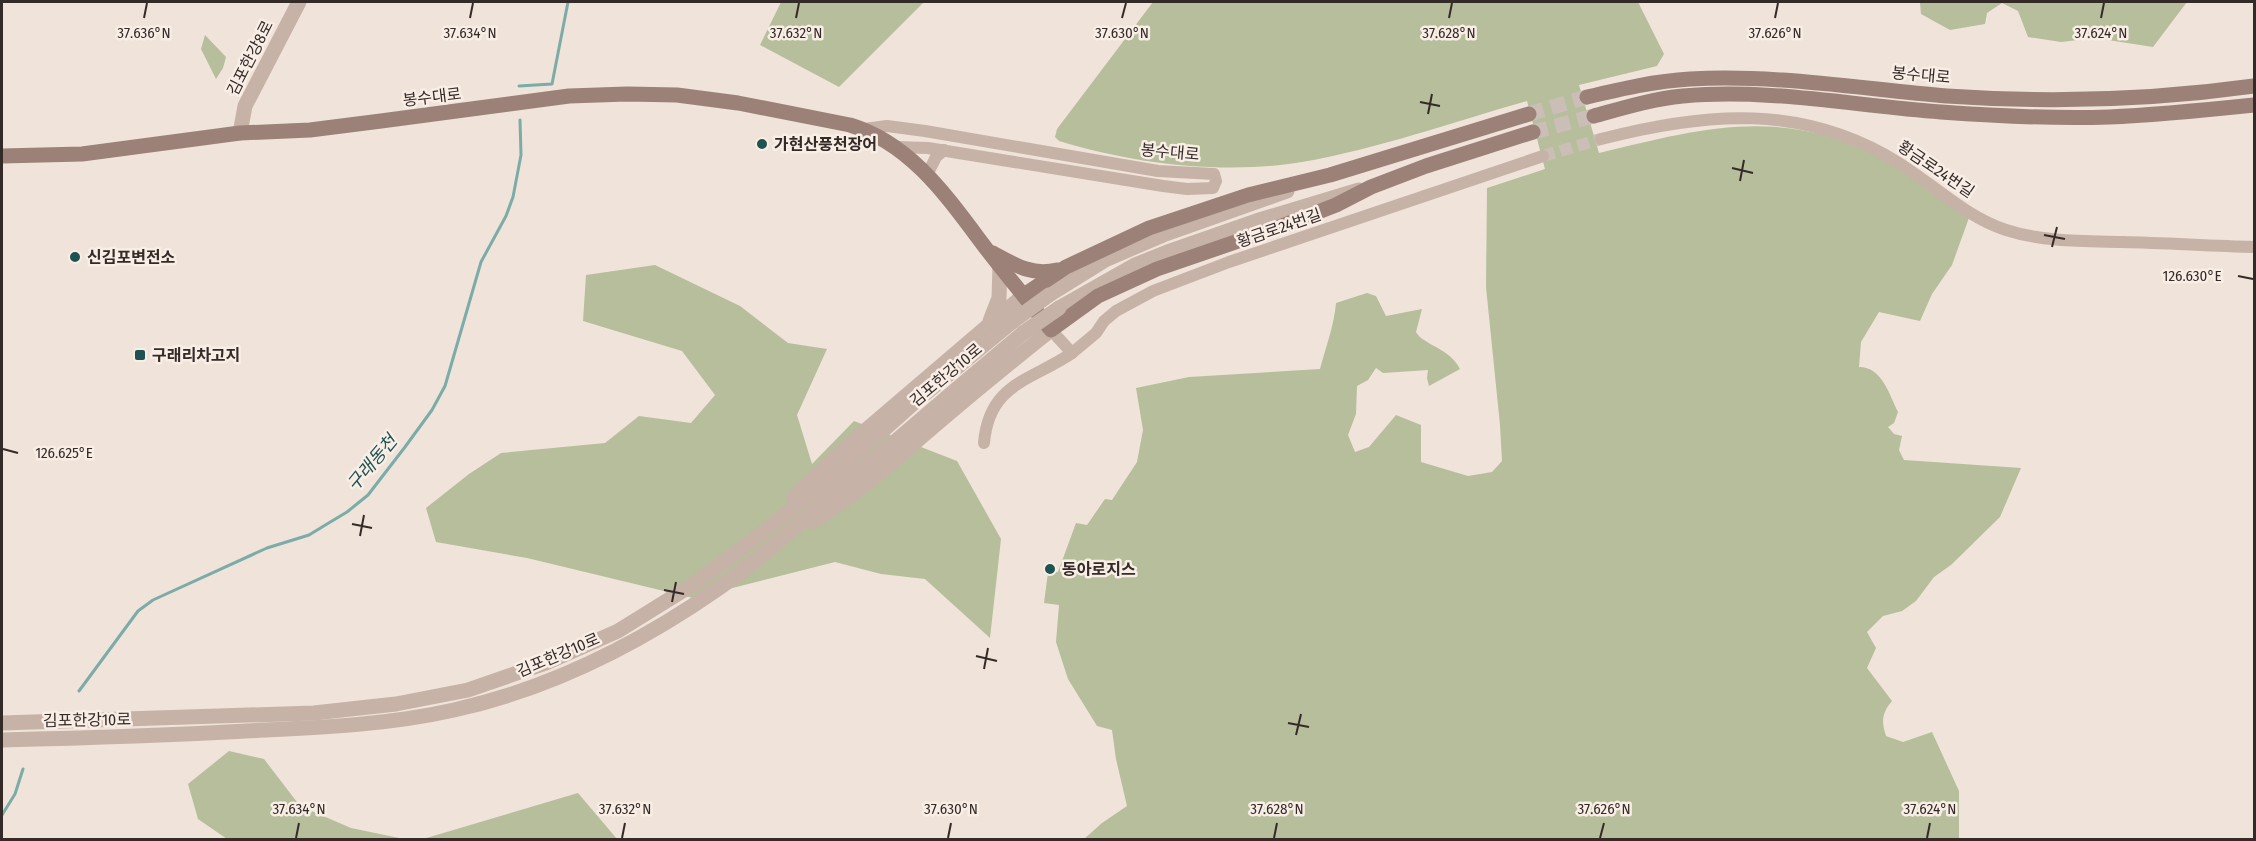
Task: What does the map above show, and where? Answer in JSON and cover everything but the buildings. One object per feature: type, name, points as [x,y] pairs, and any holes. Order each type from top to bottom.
[{"type":"main road","name":"봉수대로","points":[[1587,97],[1650,83],[1691,79],[1772,80],[1948,96],[2067,99],[2152,96],[2254,86]]},
{"type":"main road","name":"봉수대로","points":[[2,156],[82,154],[240,133],[310,130],[569,96],[649,93],[738,103],[864,129],[896,147],[927,175],[959,212],[1051,330]]},
{"type":"main road","points":[[1594,116],[1642,103],[1682,96],[1718,94],[1758,95],[1940,112],[2028,116],[2108,117],[2254,105]]},
{"type":"main road","points":[[987,250],[1022,269],[1033,272],[1055,271],[1149,228],[1248,195],[1330,175],[1529,114]]},
{"type":"main road","points":[[1051,330],[1098,296],[1157,269],[1282,226],[1426,166],[1533,132]]},
{"type":"main road","points":[[1024,295],[1066,267]]},
{"type":"street","name":"김포한강8로","points":[[240,133],[245,106],[299,2]]},
{"type":"street","name":"황금로24번길","points":[[1600,139],[1658,125],[1700,119],[1752,118],[1800,124],[1831,131],[1870,146],[1913,172],[1977,218],[2008,231],[2041,238],[2254,247]]},
{"type":"street","name":"봉수대로","points":[[864,129],[887,126],[925,131],[1158,171],[1214,174],[1216,181],[1213,188],[1187,189],[944,150],[896,147]]},
{"type":"street","points":[[896,147],[908,138],[925,131]]},
{"type":"street","points":[[927,175],[936,157],[944,150]]},
{"type":"street","name":"황금로24번길","points":[[984,443],[989,415],[1003,397],[1029,376],[1053,366],[1072,353],[1096,333],[1104,321],[1116,310],[1154,291],[1229,262],[1544,156]]},
{"type":"street","name":"김포한강10로","points":[[2,723],[314,712],[396,704],[468,690],[546,663],[618,631],[697,582],[765,531],[832,476],[915,402],[1012,322],[1049,295],[1107,259],[1144,243],[1330,175]]},
{"type":"street","name":"김포한강10로","points":[[2,740],[159,736],[351,726],[403,720],[456,710],[517,692],[595,661],[662,624],[720,588],[1023,333],[1059,308],[1135,265],[1170,251],[1256,221],[1371,187]]},
{"type":"street","points":[[988,326],[999,298],[1000,266]]},
{"type":"street","points":[[765,531],[802,489],[852,442],[1024,295]]},
{"type":"street","points":[[773,545],[831,511],[1051,330],[1072,353]]},
{"type":"green space","points":[[781,2],[924,2],[839,87],[760,45]]},
{"type":"green space","points":[[1153,2],[1638,2],[1664,54],[1657,66],[1579,85],[1599,153],[1699,131],[1764,126],[1796,129],[1830,136],[1864,149],[1892,163],[1970,215],[1952,265],[1932,294],[1920,321],[1879,312],[1861,342],[1859,367],[1874,372],[1888,390],[1898,412],[1894,423],[1888,427],[1894,434],[1902,436],[1899,450],[1904,460],[2021,468],[2000,517],[1951,565],[1934,577],[1916,601],[1902,611],[1883,616],[1867,632],[1876,648],[1867,668],[1892,701],[1883,717],[1886,736],[1903,742],[1932,732],[1959,791],[1959,839],[1084,839],[1127,806],[1112,730],[1097,726],[1068,679],[1056,642],[1059,605],[1044,603],[1048,572],[1058,572],[1076,523],[1087,525],[1105,499],[1112,500],[1137,462],[1143,430],[1136,388],[1189,377],[1320,369],[1332,328],[1336,303],[1367,293],[1376,296],[1386,316],[1422,309],[1416,332],[1424,340],[1450,356],[1460,369],[1429,386],[1428,370],[1383,373],[1376,368],[1368,380],[1357,386],[1356,414],[1348,435],[1355,452],[1369,447],[1396,415],[1421,425],[1421,462],[1468,476],[1492,472],[1502,461],[1486,287],[1487,188],[1545,169],[1527,101],[1359,150],[1273,166],[1180,165],[1118,156],[1059,141],[1055,137],[1057,129]]},
{"type":"green space","points":[[2187,2],[2153,47],[2095,38],[2061,42],[2028,37],[2018,11],[2002,3],[1987,13],[1985,24],[1950,30],[1921,14],[1920,3]]},
{"type":"green space","points":[[205,35],[226,57],[223,68],[216,79],[201,49]]},
{"type":"green space","points":[[655,265],[740,306],[788,343],[827,349],[797,415],[812,464],[854,421],[957,461],[1001,539],[990,638],[925,579],[881,574],[835,562],[693,598],[527,558],[436,542],[426,508],[469,474],[501,453],[605,443],[639,416],[691,423],[715,395],[682,351],[583,321],[586,275]]},
{"type":"green space","points":[[229,751],[264,759],[300,806],[351,828],[404,839],[227,839],[198,819],[188,784]]},
{"type":"green space","points":[[578,793],[617,839],[423,839]]},
{"type":"waterway","name":"구래동천","points":[[519,86],[552,84],[568,2]]},
{"type":"waterway","name":"구래동천","points":[[79,691],[138,611],[153,600],[267,548],[309,535],[347,512],[368,495],[432,410],[445,386],[481,262],[506,216],[513,197],[521,155],[520,120]]},
{"type":"waterway","name":"구래동천","points":[[2,815],[15,794],[23,769]]},
{"type":"tunnel","points":[[1529,114],[1587,97]]},
{"type":"tunnel","points":[[1533,132],[1594,116]]},
{"type":"tunnel","points":[[1543,156],[1601,139]]},
{"type":"place","name":"가현산풍천장어","points":[[762,144]]},
{"type":"place","name":"신김포변전소","points":[[75,257]]},
{"type":"place","name":"구래리차고지","points":[[140,355]]},
{"type":"place","name":"동아로지스","points":[[1050,569]]}]
